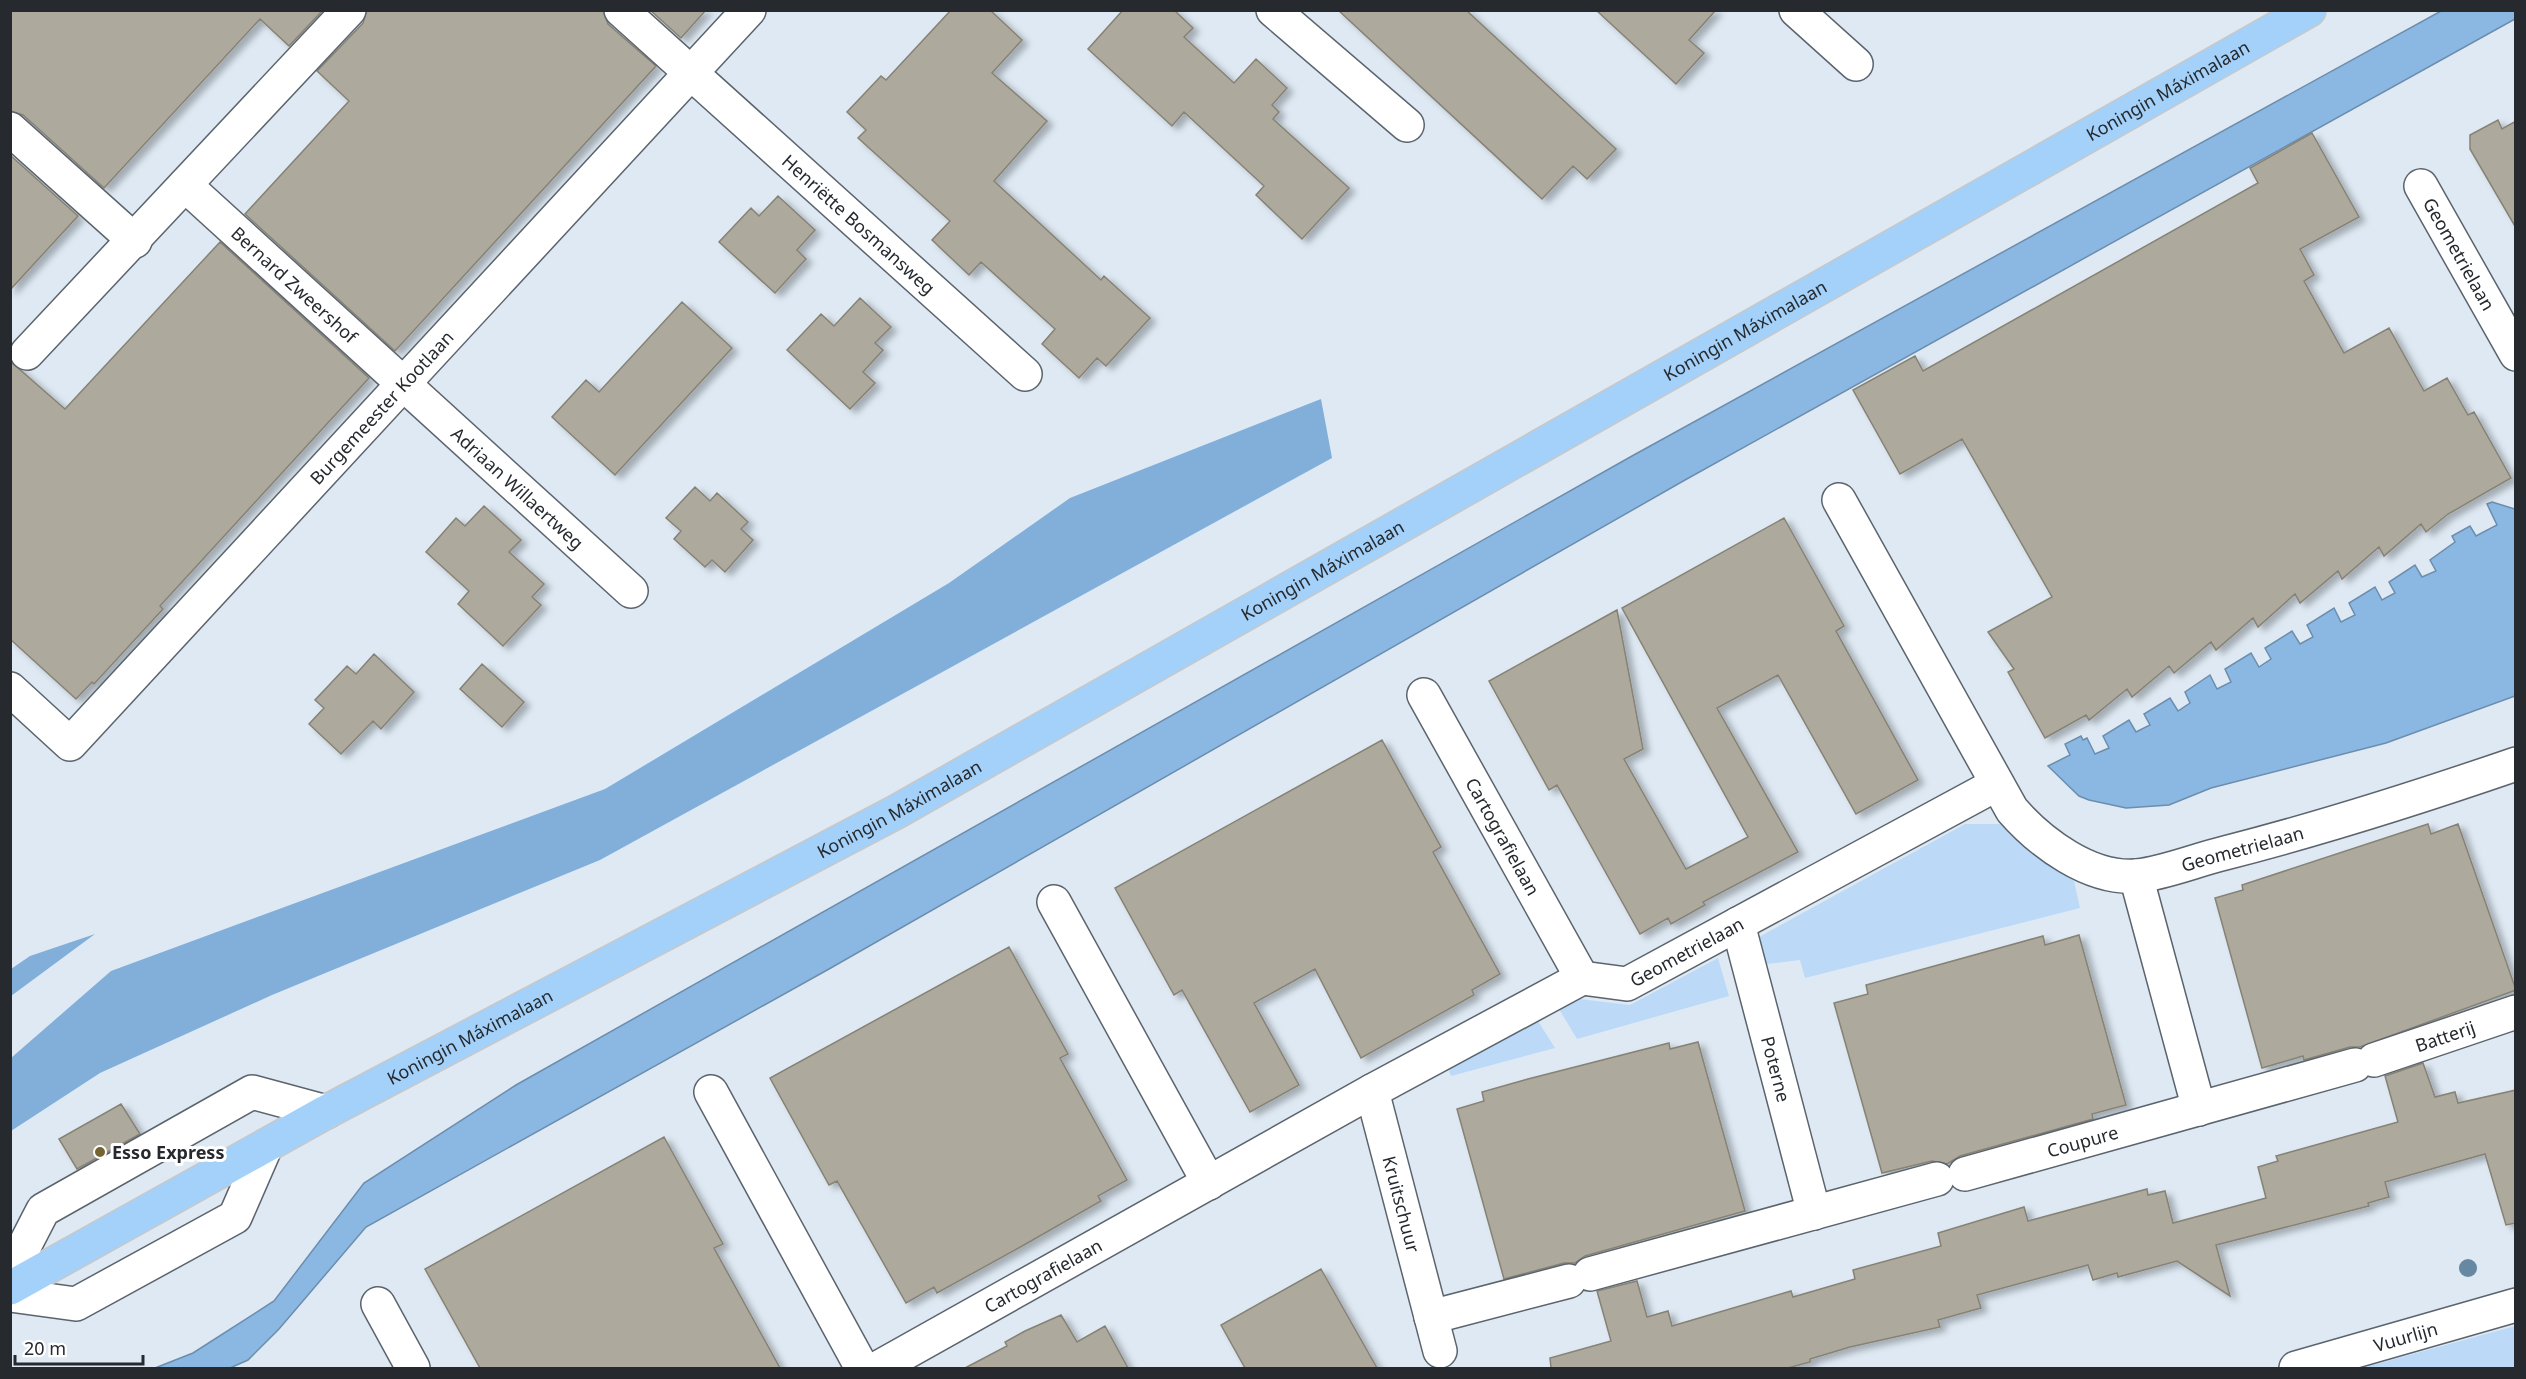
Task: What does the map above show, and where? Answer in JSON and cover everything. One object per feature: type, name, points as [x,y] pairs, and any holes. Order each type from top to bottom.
[{"type":"main road","name":"Koningin Máximalaan","points":[[10,1288],[326,1112],[896,812],[2309,10]]},
{"type":"street","points":[[27,353],[135,241],[349,10]]},
{"type":"street","name":"Henriëtte Bosmansweg","points":[[621,10],[690,75],[1025,374]]},
{"type":"street","name":"Burgemeester Kootlaan","points":[[10,688],[70,744],[749,10]]},
{"type":"street","points":[[1273,10],[1407,125]]},
{"type":"street","points":[[1796,10],[1856,64]]},
{"type":"street","points":[[10,129],[135,241]]},
{"type":"street","name":"Bernard Zweershof","points":[[185,185],[404,383]]},
{"type":"street","name":"Geometrielaan","points":[[2421,186],[2516,354]]},
{"type":"street","name":"Adriaan Willaertweg","points":[[404,383],[631,591]]},
{"type":"street","name":"Geometrielaan","points":[[1839,500],[1997,784],[2029,829],[2064,854],[2098,871],[2136,876],[2255,845],[2515,765]]},
{"type":"street","name":"Cartografielaan","points":[[1424,695],[1582,978]]},
{"type":"street","name":"Geometrielaan","points":[[1582,978],[1627,984],[1997,784]]},
{"type":"street","points":[[2136,876],[2199,1109]]},
{"type":"street","points":[[1054,902],[1209,1183]]},
{"type":"street","name":"Poterne","points":[[1738,924],[1814,1213]]},
{"type":"street","points":[[1372,1091],[1582,978]]},
{"type":"street","name":"Batterij","points":[[2364,1062],[2516,1012]]},
{"type":"street","name":"Coupure","points":[[1814,1213],[2364,1062]]},
{"type":"street","name":"Cartografielaan","points":[[878,1368],[1372,1091]]},
{"type":"street","name":"Kruitschuur","points":[[1372,1091],[1440,1351]]},
{"type":"street","points":[[10,1274],[43,1210],[252,1092],[326,1112]]},
{"type":"street","points":[[711,1092],[862,1368]]},
{"type":"street","points":[[10,1295],[76,1304],[235,1217],[266,1146]]},
{"type":"street","points":[[1431,1317],[1814,1213]]},
{"type":"street","points":[[378,1304],[412,1368]]},
{"type":"street","name":"Vuurlijn","points":[[2296,1368],[2516,1305]]},
{"type":"shaded area","points":[[2441,11],[2515,11],[2515,19],[1685,480],[829,969],[366,1227],[279,1329],[248,1360],[230,1368],[155,1368],[193,1353],[274,1301],[364,1183],[516,1085],[1632,456]]},
{"type":"shaded area","points":[[1321,399],[1332,458],[600,860],[272,995],[100,1073],[11,1131],[11,1058],[111,971],[605,789],[949,583],[1070,498]]},
{"type":"shaded area","points":[[2492,502],[2515,509],[2515,696],[2386,743],[2211,788],[2169,805],[2126,808],[2089,800],[2079,796],[2048,766],[2070,755],[2065,744],[2081,736],[2083,740],[2087,738],[2095,754],[2109,748],[2103,736],[2129,720],[2136,732],[2150,725],[2144,714],[2170,698],[2178,711],[2190,703],[2185,692],[2210,675],[2217,689],[2231,682],[2225,669],[2251,653],[2259,667],[2271,659],[2265,648],[2292,631],[2300,644],[2313,637],[2307,625],[2334,608],[2341,622],[2355,615],[2349,603],[2375,587],[2382,600],[2395,593],[2389,582],[2415,565],[2422,577],[2436,571],[2430,560],[2455,542],[2452,536],[2470,526],[2476,536],[2497,525],[2487,504]]},
{"type":"shaded area","points":[[1965,824],[2003,824],[2074,881],[2080,908],[1805,978],[1800,960],[1767,964],[1759,937]]},
{"type":"shaded area","points":[[95,934],[11,996],[11,969],[30,956]]},
{"type":"shaded area","points":[[1718,958],[1729,996],[1577,1039],[1559,1009],[1580,999],[1630,1005]]},
{"type":"shaded area","points":[[1536,1018],[1555,1048],[1451,1076],[1446,1064]]},
{"type":"shaded area","points":[[2515,1326],[2515,1368],[2362,1368]]},
{"type":"building","points":[[10,10],[323,10],[289,46],[260,19],[104,188],[23,115],[10,111]]},
{"type":"building","points":[[367,10],[603,10],[608,24],[656,66],[395,351],[245,214],[349,101],[317,71],[363,23]]},
{"type":"building","points":[[650,10],[706,10],[681,38]]},
{"type":"building","points":[[951,10],[990,10],[1022,40],[992,73],[1047,121],[994,181],[1101,280],[1104,276],[1150,318],[1106,366],[1097,358],[1079,378],[1042,344],[1055,329],[981,262],[969,275],[932,240],[950,221],[858,138],[866,130],[847,112],[881,76],[886,80]]},
{"type":"building","points":[[1123,10],[1174,10],[1193,28],[1184,37],[1234,83],[1256,59],[1287,88],[1272,105],[1279,112],[1273,119],[1349,188],[1302,239],[1256,195],[1264,186],[1184,112],[1172,126],[1088,49]]},
{"type":"building","points":[[1338,10],[1466,10],[1616,149],[1587,179],[1573,166],[1542,199]]},
{"type":"building","points":[[1596,10],[1716,10],[1689,40],[1704,53],[1676,84]]},
{"type":"building","points":[[2498,120],[2502,129],[2516,121],[2516,228],[2470,149],[2470,135]]},
{"type":"building","points":[[2312,133],[2359,217],[2300,249],[2314,275],[2304,281],[2344,353],[2389,328],[2424,391],[2447,378],[2468,415],[2474,412],[2511,478],[2448,514],[2426,532],[2421,524],[2384,556],[2379,547],[2342,579],[2338,571],[2300,603],[2295,594],[2258,627],[2253,618],[2216,650],[2211,642],[2174,673],[2169,666],[2132,697],[2127,689],[2089,720],[2086,715],[2045,738],[2008,672],[2014,669],[1988,632],[2052,597],[1962,439],[1900,474],[1853,390],[1915,356],[1923,371],[2258,183],[2250,168]]},
{"type":"building","points":[[10,155],[78,216],[10,290]]},
{"type":"building","points":[[778,196],[815,230],[797,250],[806,259],[775,293],[719,242],[751,208],[759,216]]},
{"type":"building","points":[[220,242],[369,378],[160,606],[163,609],[94,684],[92,682],[76,699],[10,639],[10,361],[65,409]]},
{"type":"building","points":[[860,298],[891,327],[875,343],[883,350],[863,372],[875,383],[850,409],[787,350],[821,314],[834,326]]},
{"type":"building","points":[[682,302],[732,348],[615,475],[552,417],[586,380],[599,392]]},
{"type":"building","points":[[695,487],[710,501],[717,493],[748,522],[741,529],[753,540],[725,572],[712,560],[705,567],[674,539],[681,531],[666,518]]},
{"type":"building","points":[[484,506],[521,540],[509,552],[544,584],[532,597],[541,605],[503,646],[458,604],[469,591],[426,552],[456,518],[465,526]]},
{"type":"building","points":[[1784,518],[1844,626],[1836,631],[1918,780],[1856,814],[1778,675],[1717,708],[1798,852],[1703,902],[1705,905],[1671,924],[1668,918],[1640,934],[1557,785],[1549,790],[1489,681],[1617,610],[1643,749],[1624,759],[1686,869],[1748,837],[1622,608]]},
{"type":"building","points":[[374,654],[414,692],[381,729],[373,721],[341,754],[309,724],[324,708],[315,700],[347,666],[356,674]]},
{"type":"building","points":[[482,664],[524,702],[502,727],[460,689]]},
{"type":"building","points":[[1382,740],[1441,847],[1433,852],[1500,974],[1472,990],[1474,995],[1361,1058],[1315,969],[1254,1003],[1299,1085],[1250,1112],[1182,990],[1174,995],[1115,888]]},
{"type":"building","points":[[2428,824],[2431,834],[2458,824],[2516,990],[2360,1047],[2350,1047],[2304,1060],[2303,1056],[2262,1068],[2215,898],[2243,890],[2242,885]]},
{"type":"building","points":[[2079,935],[2126,1105],[2092,1114],[2093,1119],[1960,1156],[1947,1164],[1932,1161],[1882,1173],[1834,1003],[1868,994],[1866,985],[1920,970],[2043,936],[2045,945]]},
{"type":"building","points":[[1009,947],[1068,1054],[1060,1058],[1127,1180],[1098,1196],[1101,1201],[1024,1245],[937,1293],[934,1287],[906,1303],[837,1181],[829,1185],[770,1078]]},
{"type":"building","points":[[1698,1042],[1745,1211],[1585,1256],[1575,1263],[1564,1263],[1504,1279],[1457,1109],[1484,1101],[1482,1092],[1528,1079],[1669,1043],[1670,1049]]},
{"type":"building","points":[[2423,1063],[2435,1097],[2455,1092],[2458,1103],[2516,1090],[2516,1223],[2506,1225],[2485,1154],[2385,1182],[2389,1197],[2368,1203],[2369,1206],[2216,1245],[2230,1296],[2177,1261],[2118,1277],[2117,1273],[2093,1280],[2088,1265],[1977,1295],[1981,1308],[1938,1320],[1940,1327],[1850,1347],[1788,1368],[1551,1368],[1550,1358],[1611,1341],[1597,1291],[1637,1281],[1647,1317],[1668,1311],[1672,1326],[1791,1291],[1793,1297],[1855,1279],[1853,1270],[1941,1246],[1938,1233],[2024,1207],[2028,1221],[2147,1189],[2148,1195],[2165,1191],[2173,1223],[2266,1198],[2258,1167],[2278,1161],[2276,1156],[2398,1122],[2385,1076]]},
{"type":"building","points":[[121,1104],[140,1134],[77,1169],[59,1139]]},
{"type":"building","points":[[664,1137],[723,1244],[714,1248],[780,1368],[480,1368],[425,1269]]},
{"type":"building","points":[[1321,1269],[1377,1368],[1245,1368],[1221,1325]]},
{"type":"building","points":[[1061,1315],[1077,1342],[1105,1326],[1128,1368],[965,1368],[1007,1346],[1005,1342]]},
{"type":"place","name":"Esso Express","points":[[100,1152]]}]
